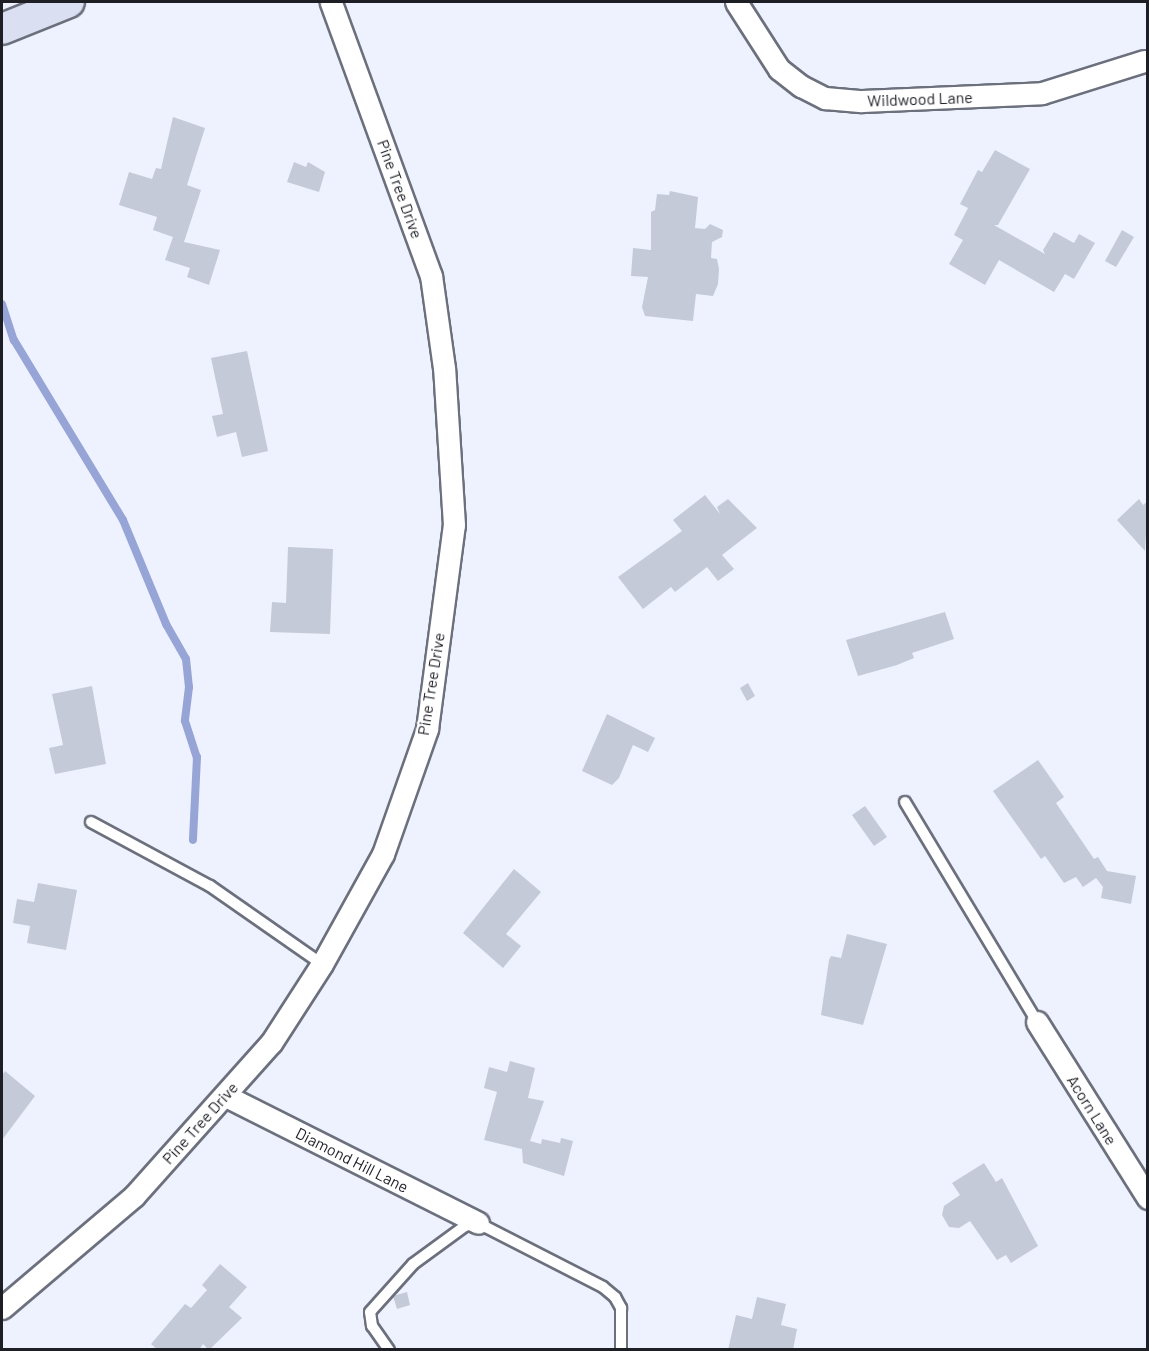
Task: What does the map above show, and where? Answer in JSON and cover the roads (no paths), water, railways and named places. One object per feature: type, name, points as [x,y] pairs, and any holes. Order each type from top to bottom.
[{"type":"street","points":[[2,29],[69,2]]},
{"type":"street","name":"Pine Tree Drive","points":[[2,1308],[134,1196],[226,1096],[271,1042],[322,964],[383,854],[427,729],[454,525],[452,437],[431,276],[331,2]]},
{"type":"street","name":"Wildwood Lane","points":[[736,2],[779,69],[801,86],[825,98],[874,100],[1041,93],[1144,61]]},
{"type":"street","name":"Acorn Lane","points":[[1037,1022],[1148,1198]]},
{"type":"street","name":"Diamond Hill Lane","points":[[226,1096],[478,1223]]},
{"type":"lane","points":[[905,802],[1037,1022]]},
{"type":"lane","points":[[91,822],[210,886],[322,964]]},
{"type":"lane","points":[[389,1350],[372,1326],[370,1312],[413,1264],[465,1226],[478,1223],[603,1287],[615,1297],[621,1308],[621,1350]]},
{"type":"waterway","points":[[2,304],[14,340],[123,520],[166,624],[186,659],[189,687],[185,721],[197,757],[193,840]]}]
